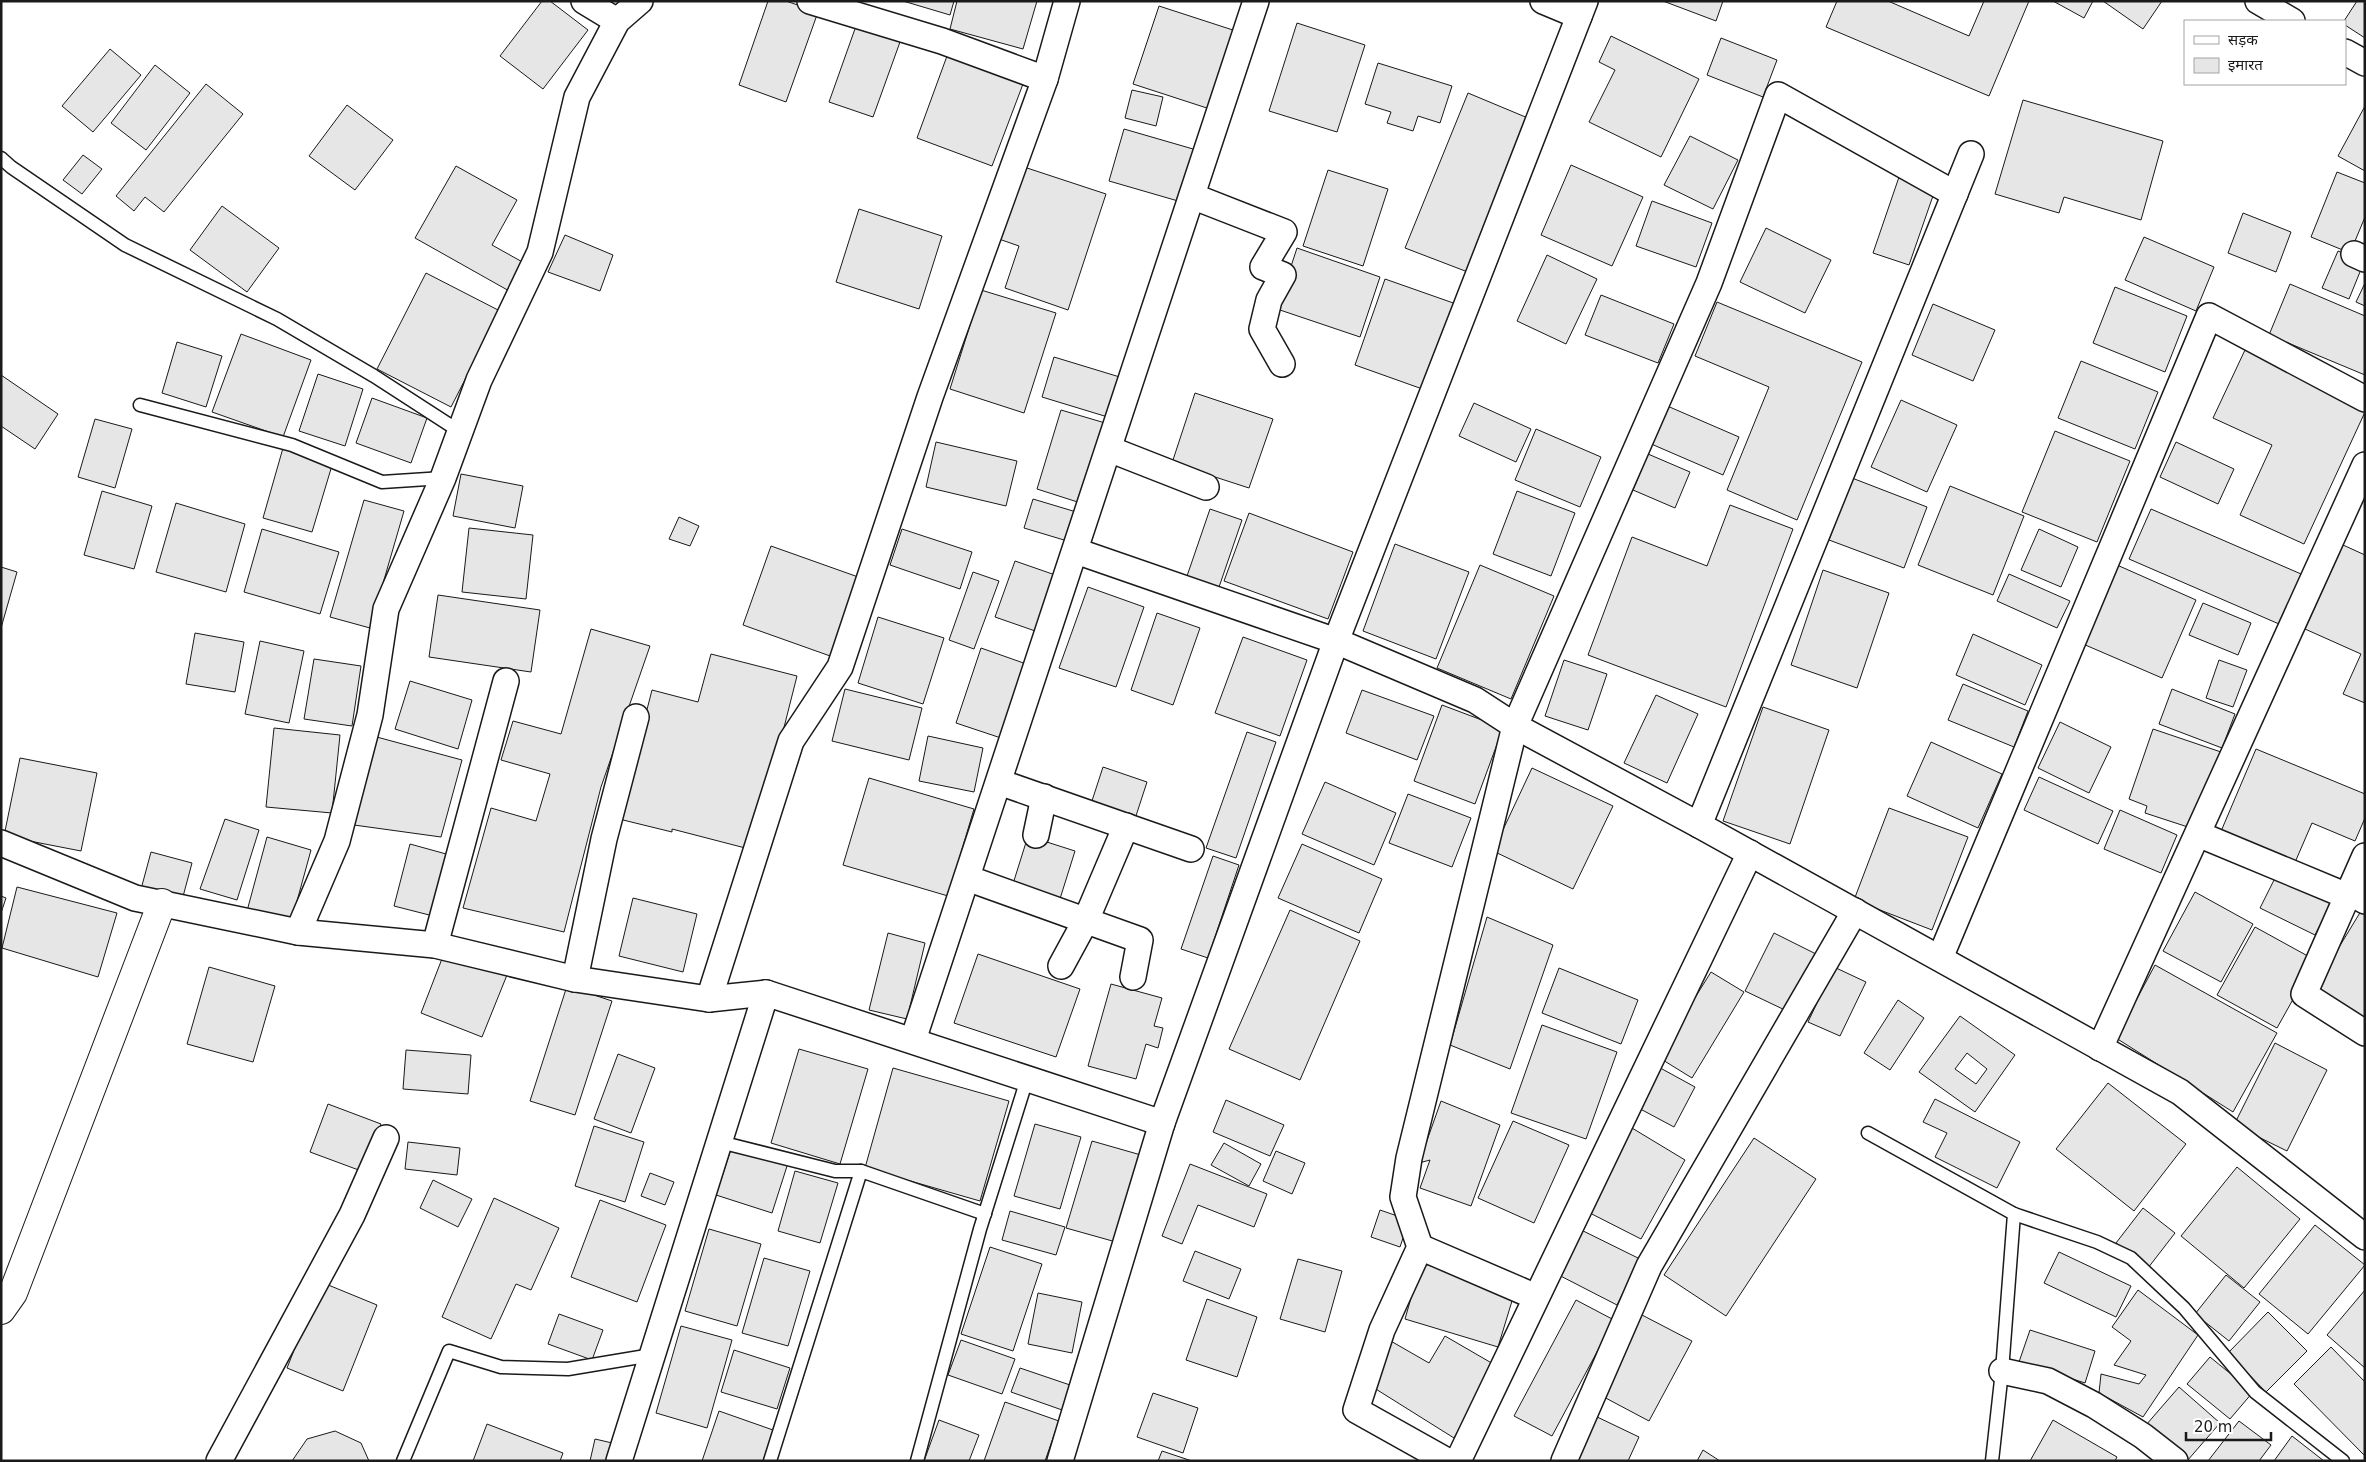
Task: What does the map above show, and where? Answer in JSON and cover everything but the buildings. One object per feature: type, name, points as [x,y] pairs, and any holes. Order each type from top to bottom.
[{"type":"street","points":[[584,1],[617,21]]},
{"type":"street","points":[[298,932],[337,841],[342,823],[370,715],[386,609],[443,478],[479,380],[540,252],[577,96],[617,21],[640,1]]},
{"type":"street","points":[[810,1],[942,41],[1045,79]]},
{"type":"street","points":[[710,999],[791,741],[840,667],[930,397],[1045,79],[1067,1]]},
{"type":"street","points":[[913,1040],[1256,1]]},
{"type":"street","points":[[1060,1461],[1162,1123],[1336,641],[1582,8],[1543,1]]},
{"type":"street","points":[[2258,1],[2290,20]]},
{"type":"street","points":[[2346,53],[2365,63]]},
{"type":"street","points":[[1447,1461],[1356,1410],[1382,1330],[1420,1247],[1403,1198],[1409,1158],[1515,726],[1709,283],[1778,95],[1955,194]]},
{"type":"street","points":[[1699,825],[1971,154]]},
{"type":"street","points":[[1192,196],[1284,232],[1263,267],[1283,275],[1269,300],[1262,328],[1282,364]]},
{"type":"street","points":[[1940,958],[2209,316],[2365,399]]},
{"type":"street","points":[[1109,449],[1206,487]]},
{"type":"street","points":[[2100,1048],[2365,465]]},
{"type":"street","points":[[1076,551],[1336,641],[1475,700],[1515,726],[1750,853],[2180,1092],[2365,1237]]},
{"type":"street","points":[[435,945],[506,681]]},
{"type":"street","points":[[575,979],[604,839],[636,717]]},
{"type":"street","points":[[999,782],[1191,849]]},
{"type":"street","points":[[1036,835],[1044,797]]},
{"type":"street","points":[[1061,966],[1086,920],[1126,826]]},
{"type":"street","points":[[2198,834],[2356,899]]},
{"type":"street","points":[[1,842],[135,898],[298,932],[435,945],[575,979],[710,999],[766,993],[1162,1123]]},
{"type":"street","points":[[1458,1461],[1750,853]]},
{"type":"street","points":[[2365,856],[2356,899],[2304,994],[2365,1033]]},
{"type":"street","points":[[967,878],[1140,940],[1133,977]]},
{"type":"street","points":[[1,1310],[13,1294],[162,904]]},
{"type":"street","points":[[1564,1461],[1649,1266],[1855,911]]},
{"type":"street","points":[[620,1461],[766,993]]},
{"type":"street","points":[[219,1461],[352,1215],[386,1138]]},
{"type":"street","points":[[1420,1247],[1536,1297]]},
{"type":"street","points":[[2002,1371],[2048,1381],[2118,1421],[2175,1461]]},
{"type":"lane","points":[[1,158],[125,246],[277,319],[374,376],[459,431]]},
{"type":"lane","points":[[140,404],[292,445],[382,482],[443,478]]},
{"type":"lane","points":[[917,1461],[985,1214],[1027,1079]]},
{"type":"lane","points":[[1868,1133],[2014,1214],[2097,1242],[2131,1258],[2184,1308],[2255,1392],[2343,1461]]},
{"type":"lane","points":[[720,1142],[835,1171],[861,1170],[985,1214]]},
{"type":"lane","points":[[770,1461],[861,1170]]},
{"type":"lane","points":[[1992,1461],[2002,1371],[2014,1214]]},
{"type":"lane","points":[[403,1461],[450,1351],[501,1367],[568,1369],[652,1356]]}]
